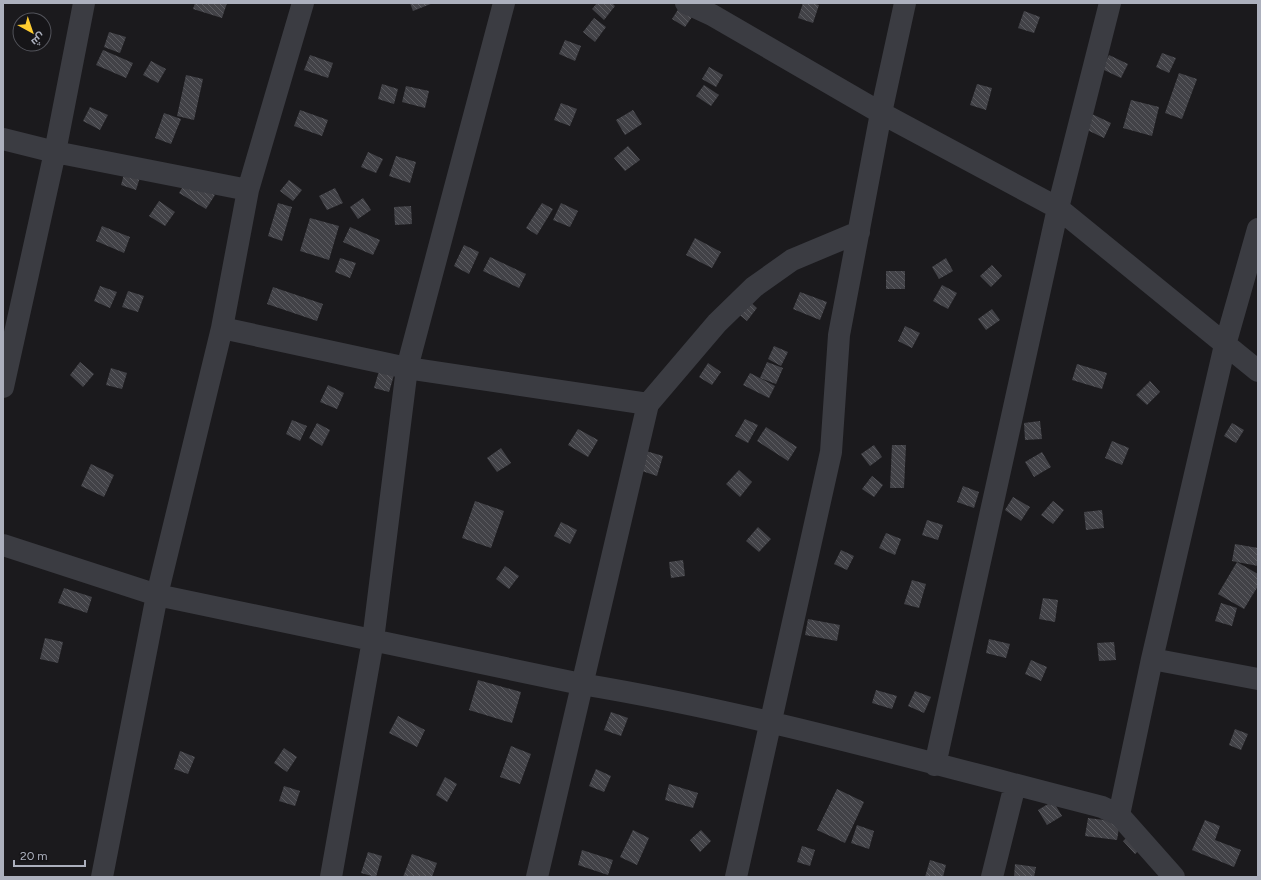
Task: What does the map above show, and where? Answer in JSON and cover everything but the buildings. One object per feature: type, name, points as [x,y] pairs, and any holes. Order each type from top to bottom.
[{"type":"street","points":[[3,387],[55,152],[84,3]]},
{"type":"street","points":[[102,877],[157,595],[222,328],[248,190],[302,3]]},
{"type":"street","points":[[331,877],[373,640],[407,368],[504,3]]},
{"type":"street","points":[[686,3],[713,9],[881,113],[1058,208],[1258,371]]},
{"type":"street","points":[[736,877],[831,452],[840,336],[881,113],[905,3]]},
{"type":"street","points":[[935,764],[1058,208],[1110,3]]},
{"type":"street","points":[[3,139],[55,152],[248,190]]},
{"type":"street","points":[[1119,814],[1152,660],[1225,345],[1258,230]]},
{"type":"street","points":[[537,877],[581,684],[648,404],[717,323],[754,286],[792,260],[859,232]]},
{"type":"street","points":[[222,328],[407,368],[648,404]]},
{"type":"street","points":[[3,545],[157,595],[581,684],[640,694],[771,722],[1102,807],[1119,814],[1174,877]]},
{"type":"street","points":[[1152,660],[1258,679]]},
{"type":"street","points":[[992,877],[1015,785]]}]
